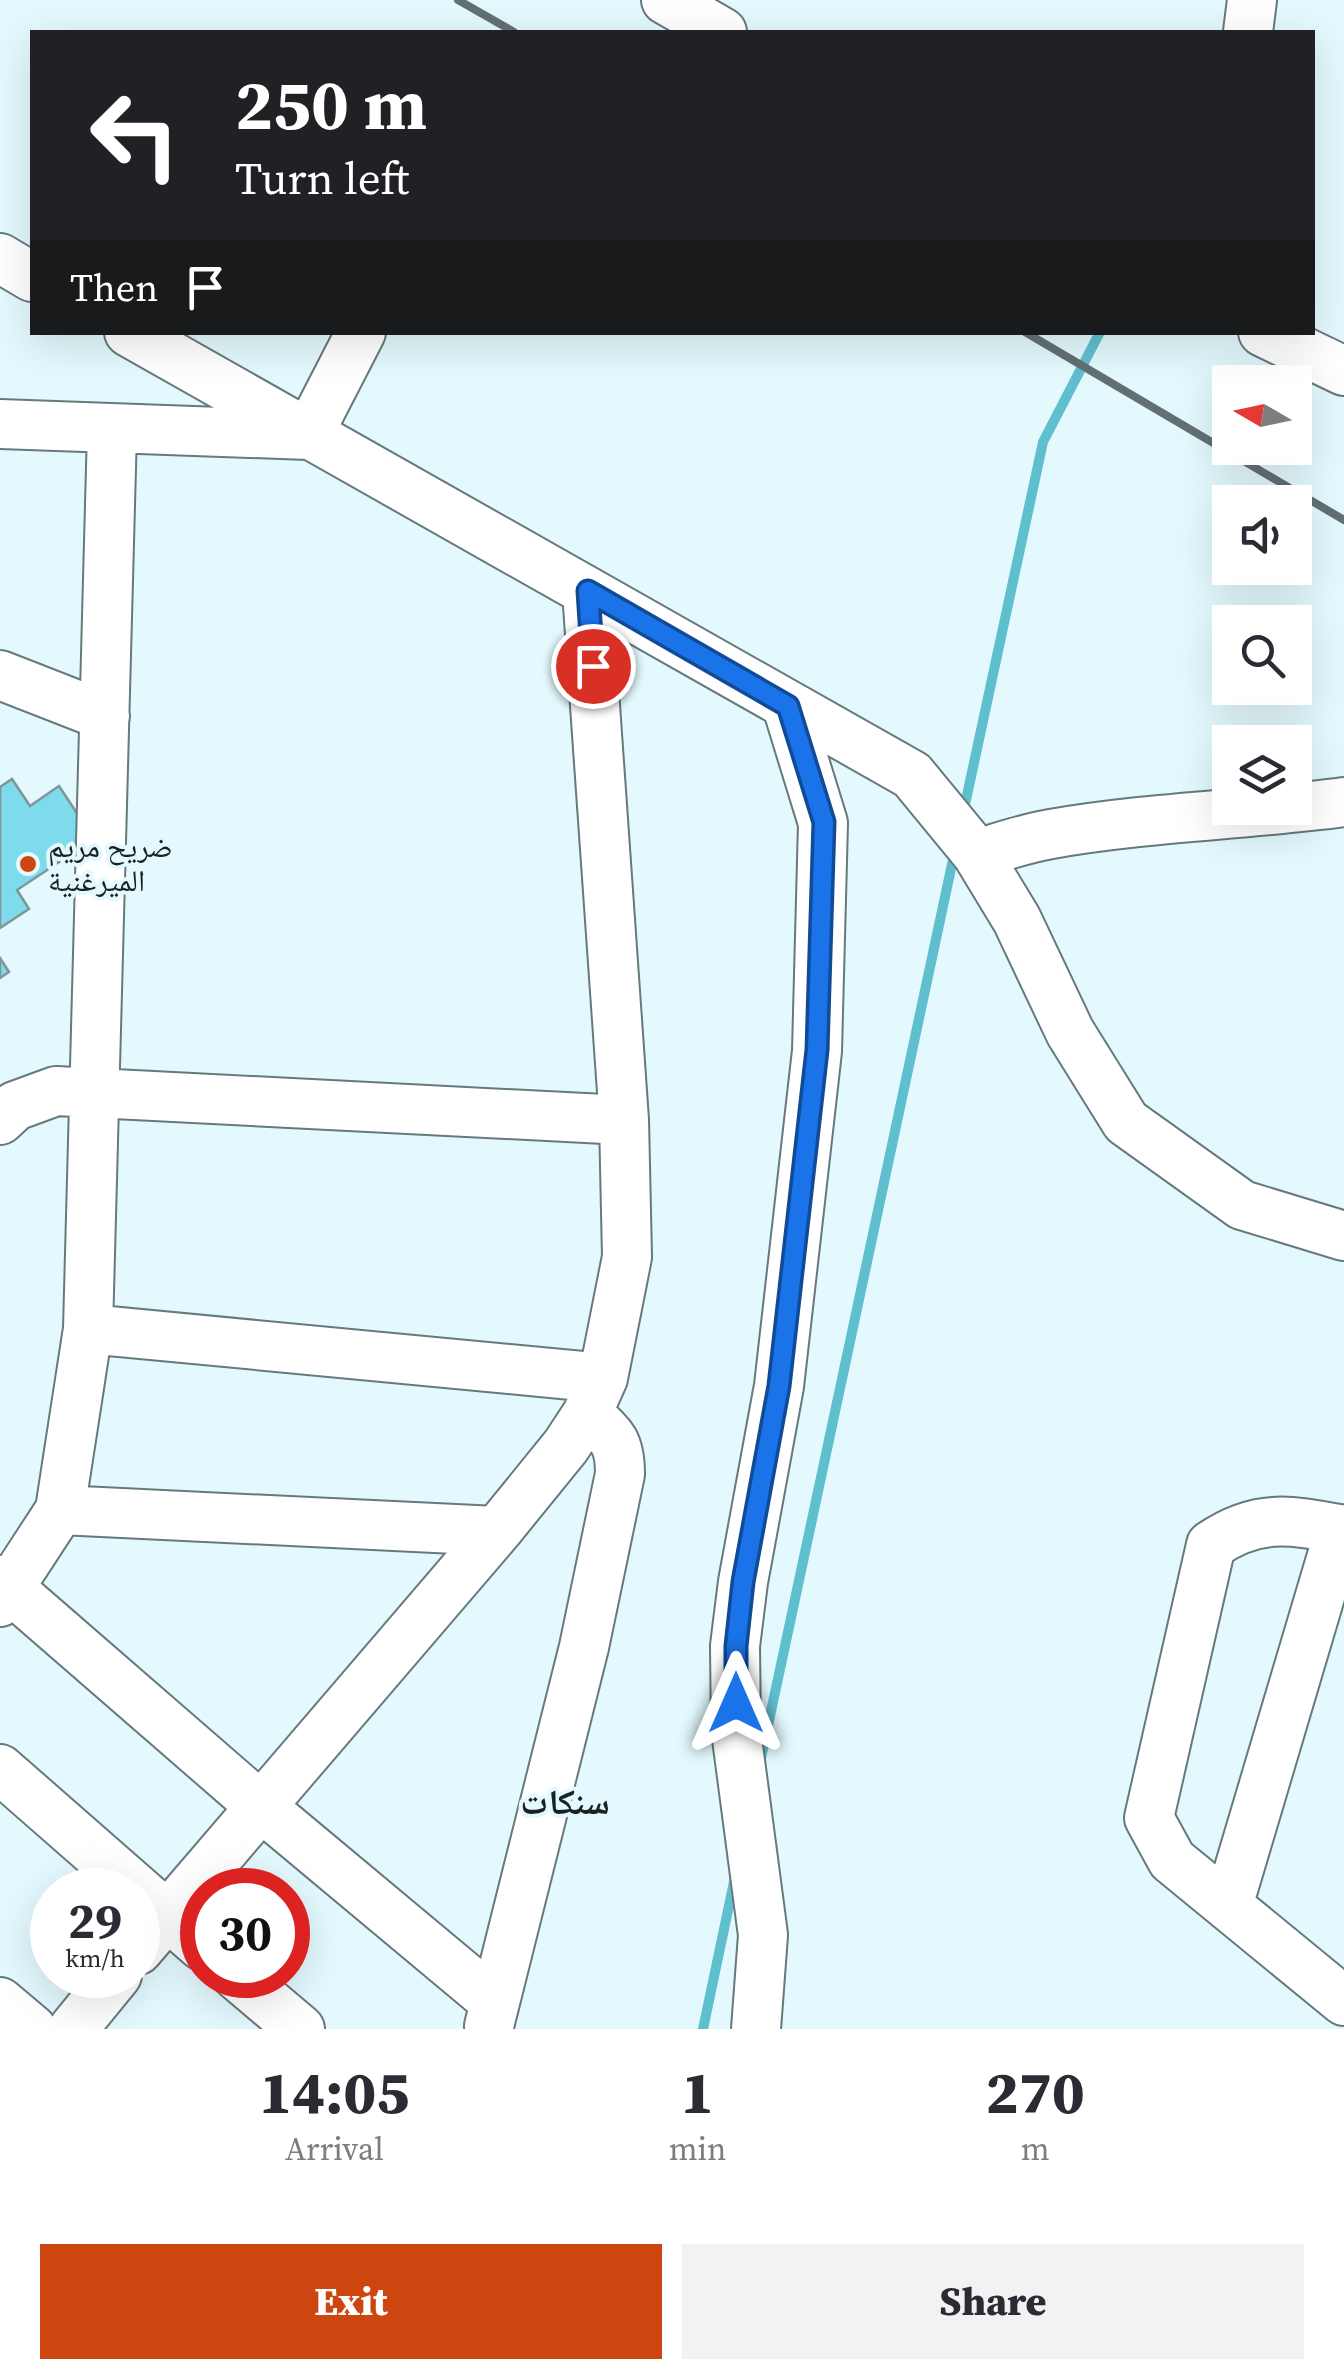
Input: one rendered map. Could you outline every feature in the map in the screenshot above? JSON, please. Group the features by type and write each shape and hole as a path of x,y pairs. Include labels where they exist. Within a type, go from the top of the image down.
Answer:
{"street":[{"path":"666,0 718,30"},
{"path":"1248,30 1252,0"},
{"path":"0,258 30,276"},
{"path":"134,335 912,775 976,854 1017,920 1070,1032 1126,1122 1242,1205 1344,1236"},
{"path":"308,435 359,335"},
{"path":"1270,335 1344,371"},
{"path":"0,424 308,435"},
{"path":"112,430 88,1329 60,1510 3,1590 259,1805 492,2016 584,1648 620,1474 620,1451 595,1396"},
{"path":"160,1923 497,1531 566,1446 595,1396 627,1257 624,1120 588,591"},
{"path":"0,676 104,716"},
{"path":"756,2029 763,1934 736,1732 736,1646 743,1582 779,1386 817,1050 824,822 788,706"},
{"path":"976,854 1048,834 1344,802"},
{"path":"0,1120 16,1106 56,1091 94,1091 624,1120"},
{"path":"88,1329 595,1396"},
{"path":"60,1510 497,1531"},
{"path":"1228,1906 1342,1529 1261,1520 1232,1530 1211,1545 1149,1818 1172,1860 1228,1906 1344,2001"},
{"path":"0,1770 91,1868"},
{"path":"72,2029 98,1998"},
{"path":"263,1998 300,2029"},
{"path":"0,2002 32,2029"}],"building":[{"name":"ضريح مريم الميرغنية","path":"12,779 30,806 59,786 94,839 17,890 29,909 0,928 0,787"},
{"name":"ضريح مريم الميرغنية","path":"0,958 9,972 0,978"}],"waterway":[{"path":"963,814 1043,442 1098,335"},
{"path":"760,1763 955,850"},
{"path":"703,2029 735,1877"}],"railway":[{"path":"458,0 510,30"},
{"path":"1030,335 1344,520"}],"place":[{"name":"ضريح مريم الميرغنية","path":"28,864"}],"district":[{"name":"سنكات","path":"565,1802"}],"route":[{"path":"593,666 588,591 788,706 824,822 817,1050 779,1386 743,1582 736,1646 736,1703"}]}
